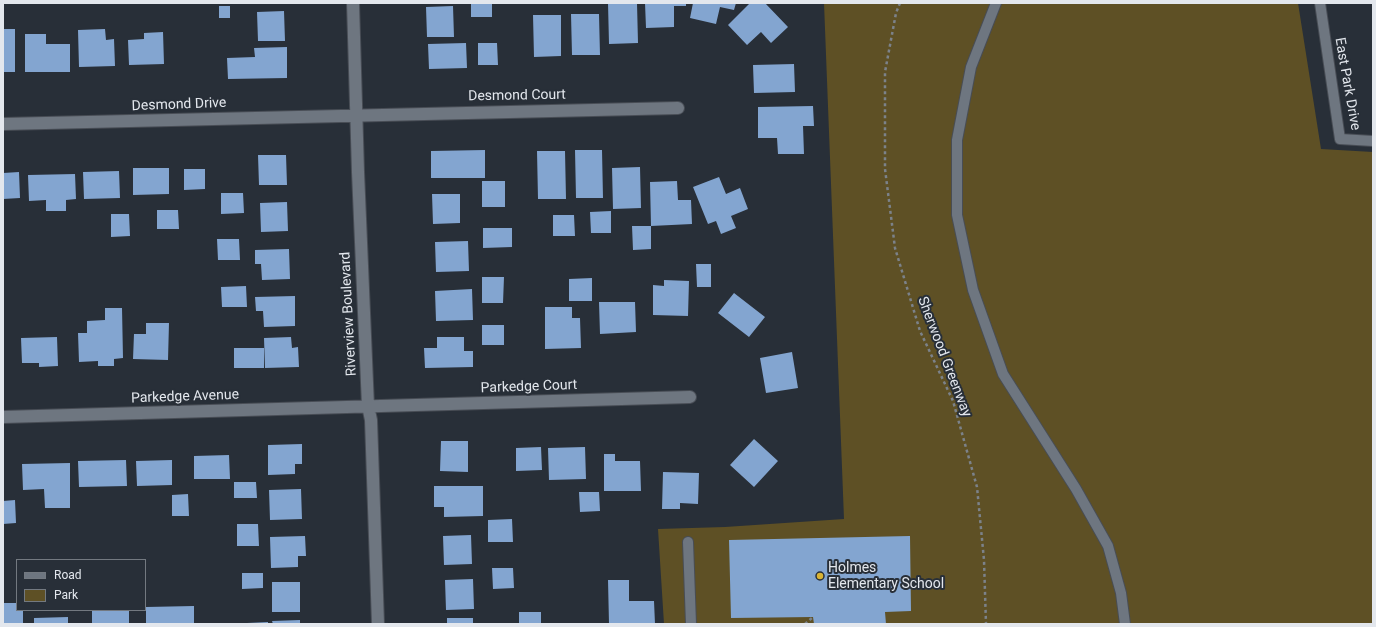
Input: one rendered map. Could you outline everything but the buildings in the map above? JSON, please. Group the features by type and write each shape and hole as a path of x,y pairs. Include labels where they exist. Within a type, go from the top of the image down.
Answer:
{"street":[{"name":"Riverview Boulevard","path":"353,3 358,180 368,406 371,420 378,624"},
{"name":"Desmond Court","path":"356,115 678,108"},
{"name":"Desmond Drive","path":"3,124 356,115"},
{"name":"Parkedge Court","path":"368,406 690,397"},
{"name":"Parkedge Avenue","path":"3,417 368,406"}],"lane":[{"path":"996,3 971,68 957,140 957,215 973,290 1003,374 1076,489 1108,546 1121,593 1125,624"},
{"name":"East Park Drive","path":"1320,3 1340,139 1373,141"},
{"path":"688,542 692,624"}],"path":[{"name":"Sherwood Greenway","path":"900,3 896,13 885,72 885,169 895,248 920,332 953,401 977,487 984,560 986,624"},
{"path":"805,624 813,617"}],"green space":[{"path":"824,3 1298,3 1321,149 1373,152 1373,624 664,624 658,529 725,527 844,519"}],"place":[{"name":"Holmes Elementary School","path":"820,576"}]}
